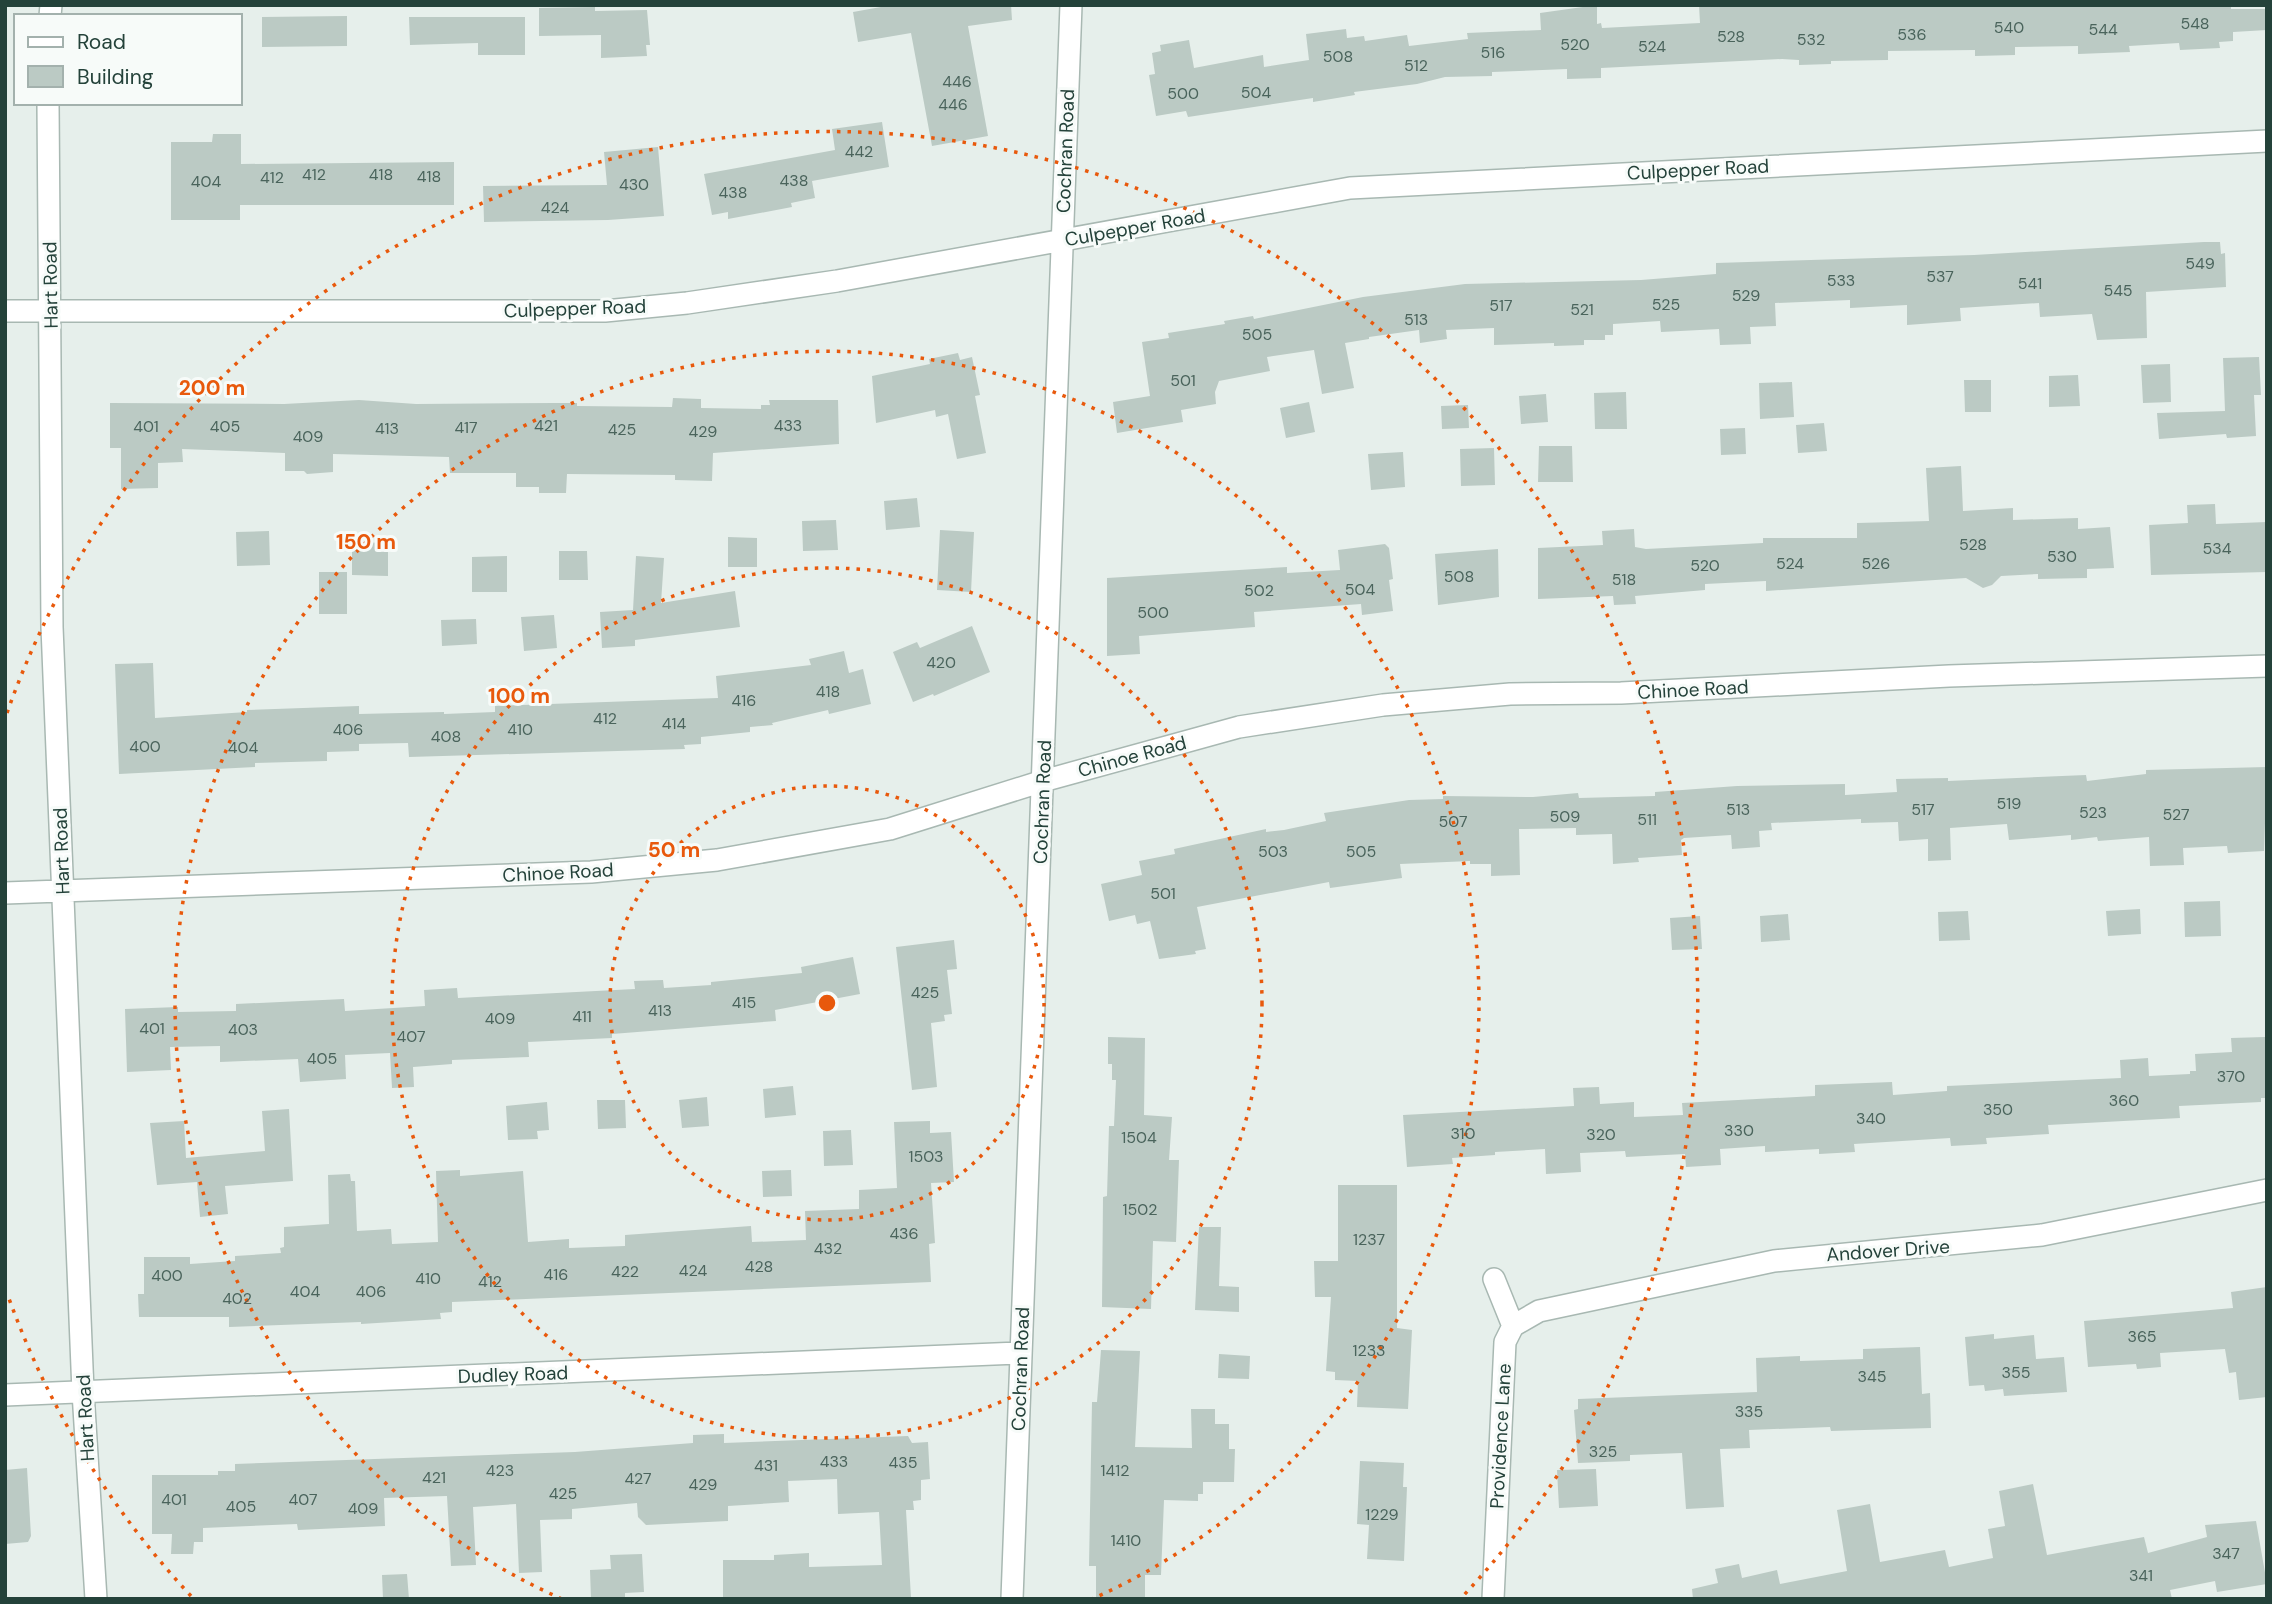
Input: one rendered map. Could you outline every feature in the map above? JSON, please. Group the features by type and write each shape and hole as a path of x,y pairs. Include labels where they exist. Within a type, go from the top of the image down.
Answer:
{"street":[{"name":"Cochran Road","path":"1012,1599 1071,5"},
{"name":"Hart Road","path":"48,105 52,627 83,1392 96,1599"},
{"name":"Culpepper Road","path":"5,311 605,311 687,303 837,282 1350,188 2267,141"},
{"name":"Chinoe Road","path":"5,893 591,872 717,860 890,829 1043,781 1240,727 1383,705 1510,694 1620,693 1949,676 2267,666"},
{"name":"Andover Drive","path":"1513,1325 1539,1311 1774,1261 2030,1237 2267,1190"},
{"path":"1494,1279 1513,1325"},
{"name":"Providence Lane","path":"1493,1599 1505,1342 1513,1325"},
{"name":"Dudley Road","path":"5,1395 1020,1353"}],"building":[{"path":"892,5 1011,5 1012,20 968,26 988,136 932,146 911,33 858,42 853,12"},
{"path":"1597,5 1597,24 1601,23 1602,28 1700,23 1699,5 2231,5 2231,9 2267,9 2267,30 2233,32 2233,41 2219,42 2220,48 2180,50 2179,43 2129,46 2130,52 2078,54 2078,46 2015,47 2015,55 1975,56 1975,50 1888,51 1888,60 1831,61 1831,64 1799,65 1799,60 1782,59 1601,68 1601,78 1567,79 1567,69 1492,72 1492,76 1445,77 1417,84 1354,92 1355,95 1313,102 1313,98 1188,117 1186,111 1156,116 1149,75 1155,74 1152,53 1161,51 1160,45 1189,40 1194,68 1263,55 1264,67 1309,60 1306,34 1346,29 1347,38 1364,36 1365,41 1407,35 1409,46 1468,39 1467,33 1541,30 1540,13"},
{"path":"595,7 595,11 647,10 650,45 646,45 647,56 601,58 601,35 539,36 539,8"},
{"path":"347,16 347,46 262,47 262,17"},
{"path":"409,17 525,17 525,55 478,55 478,43 410,45"},
{"path":"882,122 889,167 812,181 815,198 791,203 792,207 728,219 728,212 712,215 704,174 835,150 832,129"},
{"path":"213,134 241,134 241,164 454,162 454,205 240,205 240,220 171,220 171,142 212,142"},
{"path":"658,147 664,216 608,220 484,222 483,186 607,185 604,152"},
{"path":"2220,242 2221,254 2225,253 2226,287 2146,292 2147,338 2097,340 2092,314 2040,317 2039,303 1960,308 1961,321 1907,325 1907,305 1850,308 1850,300 1775,303 1776,326 1750,327 1751,344 1720,345 1719,329 1661,332 1660,321 1613,324 1613,335 1605,335 1605,340 1584,340 1584,345 1494,345 1494,328 1446,330 1447,339 1420,343 1419,330 1345,343 1354,388 1322,394 1314,350 1267,357 1270,371 1219,381 1215,392 1216,404 1181,410 1183,422 1117,433 1113,402 1150,396 1142,342 1169,338 1168,333 1225,324 1224,321 1253,316 1254,319 1363,297 1465,284 1641,280 1716,274 1716,263 1974,255"},
{"path":"958,353 960,360 972,357 980,395 975,396 986,453 957,459 948,414 936,417 935,410 876,423 872,376 930,364 929,359"},
{"path":"2259,357 2261,395 2254,395 2256,436 2227,438 2226,434 2159,439 2157,413 2225,411 2223,358"},
{"path":"2170,364 2171,402 2143,403 2141,365"},
{"path":"2078,375 2080,406 2049,407 2049,376"},
{"path":"1964,380 1991,380 1991,412 1965,412"},
{"path":"1792,382 1794,417 1760,419 1759,383"},
{"path":"1626,392 1627,429 1595,429 1594,393"},
{"path":"1546,394 1548,422 1521,424 1519,396"},
{"path":"673,398 701,399 701,408 761,409 761,405 770,405 769,400 838,400 839,444 713,453 712,481 675,480 675,475 567,474 566,493 539,493 539,487 516,487 516,473 450,473 449,457 333,454 333,472 307,474 304,471 285,471 285,453 182,449 183,462 158,463 158,488 121,489 121,448 110,448 110,403 284,404 359,400 416,404 577,403 577,406 672,407"},
{"path":"1309,402 1315,432 1286,438 1280,408"},
{"path":"1468,405 1469,428 1442,429 1441,406"},
{"path":"1824,423 1827,451 1798,453 1796,425"},
{"path":"1745,428 1746,454 1721,455 1720,429"},
{"path":"1539,446 1572,446 1573,482 1538,482"},
{"path":"1494,448 1495,485 1461,486 1460,449"},
{"path":"1403,452 1405,487 1371,490 1368,454"},
{"path":"1961,466 1963,511 2013,508 2013,520 2078,518 2078,529 2110,527 2114,568 2087,569 2087,578 2038,579 2038,574 2001,576 1992,585 1983,588 1966,578 1766,591 1766,581 1705,584 1705,590 1635,596 1636,604 1614,605 1613,596 1538,599 1538,548 1603,545 1602,531 1634,529 1635,547 1646,549 1763,543 1763,538 1857,538 1857,523 1929,521 1926,468"},
{"path":"917,498 920,527 886,530 884,501"},
{"path":"2215,504 2216,524 2267,522 2267,572 2151,575 2149,525 2188,523 2187,505"},
{"path":"836,520 838,550 803,551 802,521"},
{"path":"940,530 974,532 971,592 937,590"},
{"path":"269,531 270,565 237,566 236,532"},
{"path":"728,537 757,538 757,567 728,567"},
{"path":"352,542 388,543 388,576 352,575"},
{"path":"1385,544 1389,548 1393,579 1389,580 1393,611 1362,615 1361,604 1254,612 1255,627 1139,636 1140,654 1107,656 1107,578 1287,567 1287,573 1340,570 1338,550"},
{"path":"1498,549 1499,597 1438,605 1435,554"},
{"path":"559,551 587,551 588,580 559,580"},
{"path":"507,556 507,592 472,592 472,557"},
{"path":"636,556 664,558 661,603 735,591 740,627 635,640 635,646 602,648 600,612 633,610"},
{"path":"319,572 347,572 347,614 319,614"},
{"path":"554,615 557,648 524,651 521,617"},
{"path":"476,619 477,644 442,646 441,620"},
{"path":"972,626 990,672 913,702 893,652 917,642 920,648"},
{"path":"844,651 849,673 863,669 871,704 829,714 828,710 772,723 773,725 750,727 750,732 701,737 701,744 684,745 685,749 409,757 408,743 359,744 359,751 327,752 327,761 255,763 255,767 119,774 115,664 153,663 155,718 247,710 359,706 359,714 444,714 495,712 495,706 718,698 716,676 811,665 809,659"},
{"path":"2267,767 2264,851 2228,853 2227,846 2183,848 2184,865 2150,866 2149,837 2098,841 2097,837 2071,840 2071,835 2009,840 2007,824 1950,828 1951,860 1928,861 1928,839 1899,841 1898,822 1861,823 1861,819 1771,823 1772,830 1759,831 1760,847 1732,849 1731,835 1684,838 1681,840 1682,855 1638,858 1639,862 1613,864 1612,834 1576,835 1576,828 1519,829 1520,875 1491,876 1491,864 1470,864 1470,861 1400,864 1402,878 1330,888 1329,882 1197,907 1206,949 1195,951 1196,954 1159,959 1150,921 1137,924 1135,915 1109,921 1101,884 1142,875 1139,861 1175,854 1174,849 1266,829 1266,832 1284,830 1326,821 1324,813 1409,800 1443,799 1443,796 1533,797 1578,793 1579,798 1655,796 1655,792 1737,786 1845,784 1845,795 1897,792 1896,779 1948,778 1948,781 2086,775 2087,781 2146,774 2146,770"},
{"path":"2220,901 2221,936 2185,937 2184,902"},
{"path":"2140,909 2141,934 2108,936 2106,911"},
{"path":"1968,911 1970,940 1939,941 1938,912"},
{"path":"1788,914 1790,940 1761,942 1760,916"},
{"path":"1700,916 1702,949 1672,950 1670,918"},
{"path":"954,940 957,969 947,970 952,1014 944,1015 945,1021 931,1023 937,1087 912,1090 896,947"},
{"path":"853,957 860,994 775,1010 776,1021 612,1034 612,1038 528,1042 529,1057 452,1060 452,1064 413,1067 414,1087 392,1088 390,1053 345,1055 346,1079 300,1082 298,1059 220,1062 220,1046 170,1047 171,1070 127,1072 125,1009 178,1007 178,1012 236,1011 236,1004 344,999 345,1011 425,1006 424,990 457,988 458,998 635,989 634,981 663,980 664,988 711,985 711,982 802,973 801,967"},
{"path":"1108,1037 1145,1038 1144,1115 1172,1117 1169,1160 1179,1160 1176,1242 1153,1241 1151,1309 1102,1307 1103,1197 1107,1196 1109,1126 1114,1126 1116,1080 1112,1080 1112,1064 1108,1064"},
{"path":"2265,1037 2267,1098 2261,1098 2261,1102 2179,1106 2180,1118 2048,1125 2049,1134 1986,1138 1987,1144 1951,1146 1950,1138 1854,1144 1855,1152 1819,1154 1819,1149 1765,1152 1765,1146 1720,1149 1721,1165 1686,1167 1685,1154 1626,1157 1625,1151 1580,1153 1581,1172 1546,1174 1545,1149 1495,1152 1495,1155 1452,1158 1453,1164 1407,1167 1403,1115 1574,1106 1573,1088 1599,1087 1600,1104 1634,1102 1634,1117 1683,1115 1682,1103 1815,1096 1815,1085 1892,1082 1893,1095 1947,1091 1947,1086 2121,1078 2120,1060 2148,1058 2149,1076 2190,1074 2190,1071 2196,1071 2195,1054 2232,1052 2231,1038"},
{"path":"793,1086 796,1115 765,1118 763,1089"},
{"path":"707,1097 709,1126 682,1128 679,1100"},
{"path":"597,1100 625,1100 626,1128 598,1129"},
{"path":"547,1102 549,1130 537,1131 538,1139 508,1140 506,1106"},
{"path":"289,1109 293,1181 225,1186 228,1214 200,1217 197,1182 157,1185 150,1123 184,1121 186,1158 265,1151 262,1111"},
{"path":"930,1121 930,1133 951,1132 954,1182 931,1183 935,1243 929,1244 931,1282 452,1302 452,1312 440,1313 441,1319 361,1324 229,1327 229,1317 139,1317 138,1294 144,1294 144,1257 190,1257 190,1264 235,1261 235,1256 281,1253 280,1248 284,1247 284,1227 329,1224 328,1175 350,1174 351,1181 355,1181 357,1231 391,1229 392,1244 438,1242 436,1171 460,1170 460,1176 523,1171 528,1242 569,1239 569,1248 625,1246 625,1235 751,1226 752,1242 806,1240 805,1211 859,1209 859,1190 897,1188 894,1122"},
{"path":"851,1130 853,1165 824,1166 823,1131"},
{"path":"791,1170 792,1196 763,1197 762,1171"},
{"path":"1338,1185 1397,1185 1397,1328 1412,1330 1408,1409 1357,1407 1358,1381 1335,1380 1335,1372 1326,1371 1331,1297 1315,1297 1314,1261 1338,1261"},
{"path":"1199,1227 1221,1227 1219,1286 1239,1287 1239,1312 1195,1310"},
{"path":"2267,1287 2267,1397 2239,1400 2236,1372 2229,1373 2225,1349 2160,1353 2161,1367 2137,1369 2136,1364 2088,1367 2084,1321 2233,1308 2231,1292"},
{"path":"1994,1334 1994,1339 2034,1335 2036,1359 2064,1357 2067,1392 2004,1396 2003,1389 1985,1391 1984,1385 1969,1386 1965,1337"},
{"path":"1920,1347 1922,1394 1930,1393 1931,1428 1831,1431 1830,1427 1749,1430 1750,1448 1720,1449 1724,1507 1686,1509 1682,1453 1630,1455 1630,1461 1578,1463 1574,1410 1578,1409 1578,1399 1757,1392 1756,1358 1800,1356 1800,1361 1863,1359 1863,1349"},
{"path":"1101,1350 1140,1351 1135,1447 1192,1448 1191,1409 1215,1409 1215,1424 1229,1424 1229,1449 1235,1449 1234,1482 1203,1482 1203,1494 1198,1494 1198,1501 1164,1500 1161,1575 1145,1575 1145,1599 1096,1599 1096,1566 1089,1566 1092,1402 1097,1402"},
{"path":"1219,1354 1250,1356 1249,1379 1218,1378"},
{"path":"724,1434 724,1443 908,1436 912,1443 928,1442 930,1479 921,1480 921,1500 913,1501 914,1510 906,1510 911,1598 723,1598 723,1560 774,1560 774,1555 809,1553 809,1567 882,1565 879,1512 838,1514 837,1479 788,1481 789,1502 728,1506 728,1521 646,1525 638,1517 637,1503 572,1509 572,1519 540,1520 542,1572 519,1573 516,1504 473,1507 476,1565 451,1566 447,1496 384,1498 385,1526 298,1530 297,1524 203,1528 203,1542 194,1542 193,1554 171,1554 172,1534 152,1534 152,1475 218,1475 218,1471 235,1471 235,1464 575,1452 693,1443 693,1435"},
{"path":"1360,1461 1404,1463 1403,1487 1407,1487 1404,1561 1367,1559 1369,1525 1357,1524"},
{"path":"27,1468 31,1536 28,1542 5,1544 5,1470"},
{"path":"1596,1469 1598,1506 1559,1508 1557,1470"},
{"path":"2033,1484 2047,1555 2144,1537 2148,1553 2207,1537 2205,1525 2256,1521 2267,1584 2217,1592 2215,1581 2170,1590 2172,1599 1693,1599 1692,1589 1718,1583 1715,1569 1739,1564 1742,1578 1777,1570 1780,1584 1847,1571 1837,1510 1870,1504 1880,1562 1945,1550 1949,1567 1993,1558 1988,1529 2005,1526 1999,1491"},
{"path":"642,1554 644,1592 625,1593 625,1599 591,1599 590,1570 611,1569 610,1555"},
{"path":"407,1574 409,1599 383,1599 382,1575"}]}
